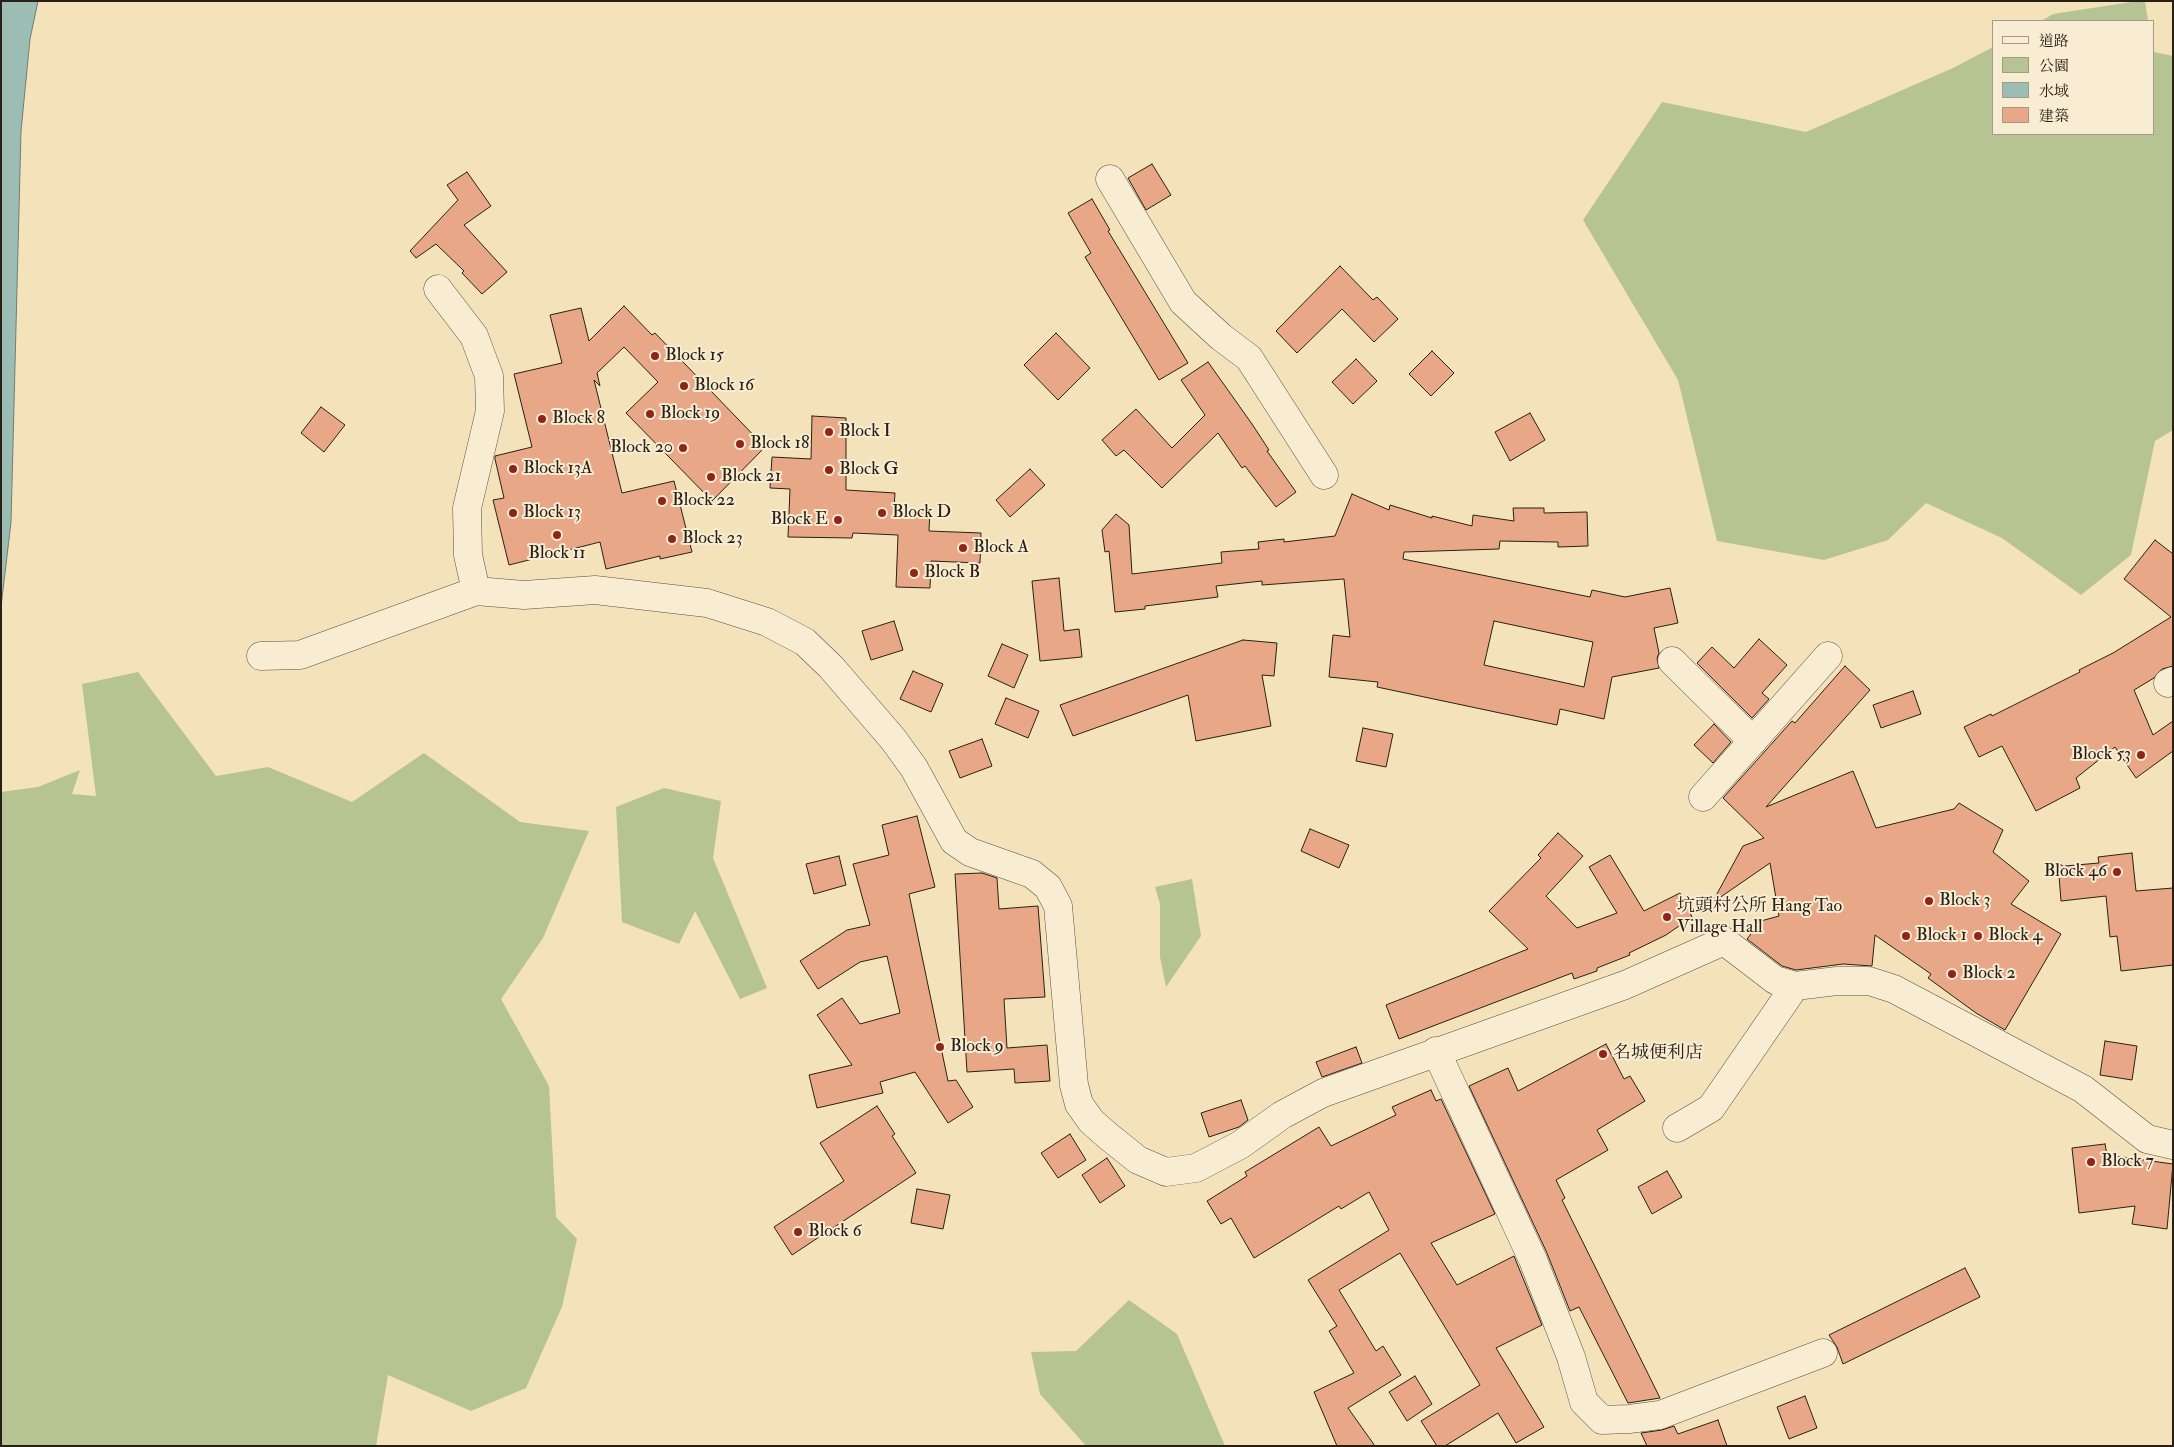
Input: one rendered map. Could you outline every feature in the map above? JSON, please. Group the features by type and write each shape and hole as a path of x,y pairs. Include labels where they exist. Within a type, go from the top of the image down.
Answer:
{"street":[{"path":"1110,180 1183,302 1221,337 1249,358 1324,475"},
{"path":"438,289 474,336 490,376 490,411 467,508 468,555 476,591"},
{"path":"261,656 300,655 476,591 524,595 595,590 707,603 767,622 805,642 831,667 893,738 914,768 954,841 970,852 1032,874 1048,887 1058,906 1074,1085 1079,1104 1091,1121 1138,1160 1166,1172 1196,1168 1240,1145 1282,1115 1324,1093 1436,1051 1625,985 1724,941 1775,980 1795,986 1837,981 1869,981 1894,989 2083,1089 2147,1139 2173,1145"},
{"path":"1703,797 1828,656"},
{"path":"1672,662 1753,741"},
{"path":"1677,1128 1711,1108 1795,986"},
{"path":"1436,1051 1533,1260 1571,1357 1584,1402 1602,1420 1660,1415 1823,1353"}],"green space":[{"path":"2145,1 2148,20 2043,20 2053,14"},
{"path":"1992,48 1992,135 2154,135 2154,52 2173,56 2173,430 2155,441 2131,555 2081,595 2002,538 1926,503 1888,540 1824,560 1717,541 1678,380 1583,220 1662,102 1806,132 1953,68"},
{"path":"138,672 216,776 268,767 352,802 424,753 520,822 589,831 543,938 501,999 549,1086 556,1217 577,1239 562,1307 526,1388 471,1411 388,1375 376,1446 1,1446 1,792 38,787 80,770 72,794 96,796 82,684"},
{"path":"664,788 721,801 713,858 767,988 740,999 695,911 679,944 622,922 616,807"},
{"path":"1192,879 1201,936 1166,987 1160,957 1160,904 1155,887"},
{"path":"1129,1300 1177,1334 1225,1446 1086,1446 1040,1394 1031,1352 1076,1351"}],"water":[{"path":"1,1 38,1 30,39 21,131 11,522 1,607"}],"building":[{"path":"1152,164 1171,195 1146,210 1128,178"},
{"path":"467,172 491,206 464,225 507,272 482,294 462,273 464,271 436,244 416,258 410,251 458,200 447,185"},
{"path":"1092,199 1110,230 1108,231 1188,363 1159,380 1085,257 1091,253 1068,213"},
{"path":"1340,266 1373,300 1377,297 1398,319 1374,342 1342,309 1297,353 1276,331"},
{"path":"624,306 652,335 655,333 765,447 712,501 626,413 658,382 624,347 597,373 600,386 594,380 622,493 674,481 692,552 660,559 660,556 606,569 600,542 509,565 493,500 504,498 495,456 532,447 514,374 562,363 550,315 581,308 589,341"},
{"path":"1056,333 1090,368 1058,400 1024,365"},
{"path":"1432,351 1454,373 1431,396 1409,374"},
{"path":"1356,359 1377,381 1353,404 1332,382"},
{"path":"1208,362 1252,424 1269,450 1267,451 1296,492 1276,507 1245,466 1242,468 1218,433 1162,488 1124,450 1116,456 1102,440 1136,409 1172,448 1205,415 1181,380"},
{"path":"321,407 345,425 324,452 301,433"},
{"path":"1530,413 1545,440 1510,461 1495,432"},
{"path":"812,416 846,418 846,490 895,493 894,509 930,510 929,531 981,533 980,563 931,561 930,588 896,587 898,535 853,533 852,538 788,537 790,489 770,488 772,457 811,459"},
{"path":"1030,469 1045,485 1010,517 996,500"},
{"path":"1352,494 1389,510 1390,505 1432,518 1432,516 1472,526 1473,515 1514,521 1513,508 1544,508 1544,513 1587,512 1588,546 1558,547 1558,542 1500,541 1499,549 1404,552 1403,559 1590,597 1592,590 1625,597 1670,588 1678,623 1654,628 1659,653 1657,658 1659,668 1612,677 1604,719 1560,709 1557,725 1377,687 1378,682 1329,677 1333,635 1350,637 1344,579 1262,585 1262,581 1216,586 1218,597 1145,606 1145,609 1115,612 1109,551 1105,552 1102,530 1116,514 1129,525 1132,574 1222,563 1221,552 1259,549 1258,542 1284,539 1284,542 1335,536","holes":["1494,621 1593,642 1584,687 1484,665"]},
{"path":"2155,540 2173,554 2173,666 2162,669 2154,678 2134,690 2153,735 2173,721 2173,751 2136,778 2115,747 2076,778 2080,788 2036,811 2002,746 1979,757 1964,727 1991,714 1992,716 2080,672 2079,670 2113,653 2171,617 2124,579"},
{"path":"1059,578 1064,631 1079,629 1082,657 1040,661 1032,581"},
{"path":"894,621 903,650 871,660 862,631"},
{"path":"1759,639 1787,665 1762,693 1769,699 1752,718 1697,663 1712,647 1734,668"},
{"path":"1243,640 1277,643 1274,676 1262,675 1271,726 1196,741 1188,695 1073,736 1060,705"},
{"path":"1002,644 1028,655 1014,688 988,676"},
{"path":"1845,666 1870,690 1766,807 1853,771 1876,828 1954,809 1959,803 2003,830 1993,852 2029,881 2011,904 2061,934 2005,1030 1976,1013 1928,978 1931,974 1875,935 1872,966 1843,964 1796,970 1782,966 1747,939 1761,921 1779,916 1770,863 1712,903 1743,846 1764,838 1723,798 1792,721 1795,723"},
{"path":"913,671 943,684 931,712 900,699"},
{"path":"1913,691 1921,714 1881,728 1873,705"},
{"path":"1006,698 1039,711 1028,738 995,724"},
{"path":"1714,724 1731,742 1713,763 1694,745"},
{"path":"1363,728 1393,734 1386,767 1356,761"},
{"path":"982,739 992,766 960,778 949,751"},
{"path":"917,816 935,887 909,894 948,1081 956,1080 973,1107 948,1123 915,1072 880,1082 883,1093 817,1108 809,1075 852,1065 817,1015 842,998 860,1024 900,1013 887,956 860,962 818,989 800,961 847,930 870,925 853,864 889,855 882,825"},
{"path":"1310,829 1349,845 1339,868 1301,851"},
{"path":"1558,833 1583,856 1546,896 1577,928 1617,913 1589,867 1610,855 1644,911 1680,893 1692,917 1666,935 1629,953 1630,955 1597,968 1597,971 1574,979 1572,973 1399,1039 1386,1005 1528,949 1489,911 1541,858 1538,855"},
{"path":"2132,853 2136,891 2173,888 2173,965 2121,971 2117,936 2110,937 2106,896 2061,901 2058,863 2066,868 2065,866 2099,863 2098,857"},
{"path":"839,856 846,885 814,894 806,864"},
{"path":"982,873 997,878 999,909 1038,906 1045,997 1004,999 1007,1048 1047,1045 1050,1081 1015,1083 1014,1069 967,1072 955,874"},
{"path":"2105,1041 2137,1046 2132,1080 2100,1075"},
{"path":"1606,1044 1624,1079 1630,1076 1645,1101 1597,1130 1608,1150 1556,1180 1565,1198 1562,1200 1660,1398 1628,1403 1579,1307 1570,1311 1547,1253 1469,1086 1508,1068 1518,1091"},
{"path":"1356,1047 1362,1063 1322,1077 1316,1062"},
{"path":"1431,1090 1436,1101 1441,1099 1495,1214 1431,1243 1457,1285 1514,1256 1542,1325 1496,1348 1544,1427 1516,1443 1498,1413 1445,1446 1437,1446 1421,1421 1480,1385 1400,1253 1339,1290 1376,1351 1383,1346 1401,1375 1348,1408 1375,1446 1337,1446 1314,1392 1354,1373 1329,1331 1337,1326 1308,1280 1389,1230 1369,1192 1341,1209 1339,1206 1254,1258 1231,1218 1221,1224 1207,1201 1247,1176 1245,1172 1319,1127 1331,1146 1396,1115 1392,1107"},
{"path":"1241,1100 1248,1120 1239,1127 1209,1137 1201,1113"},
{"path":"877,1106 895,1134 892,1136 916,1173 792,1255 774,1227 844,1181 820,1143"},
{"path":"1070,1134 1086,1160 1058,1178 1041,1153"},
{"path":"2105,1144 2107,1155 2173,1164 2167,1229 2132,1224 2135,1206 2079,1213 2072,1148"},
{"path":"1107,1158 1125,1186 1100,1203 1082,1175"},
{"path":"1667,1171 1682,1197 1652,1214 1638,1187"},
{"path":"917,1189 950,1195 943,1229 911,1223"},
{"path":"1965,1268 1980,1297 1843,1364 1837,1347 1829,1335"},
{"path":"1415,1376 1432,1404 1407,1421 1389,1392"},
{"path":"1805,1396 1817,1428 1789,1439 1777,1407"},
{"path":"1718,1420 1727,1446 1647,1446 1641,1433 1674,1426 1678,1434"}],"place":[{"name":"Block 15","path":"655,356"},
{"name":"Block 16","path":"684,386"},
{"name":"Block 19","path":"650,414"},
{"name":"Block 8","path":"542,419"},
{"name":"Block I","path":"829,432"},
{"name":"Block 18","path":"740,444"},
{"name":"Block 20","path":"683,448"},
{"name":"Block 13A","path":"513,469"},
{"name":"Block G","path":"829,470"},
{"name":"Block 21","path":"711,477"},
{"name":"Block 22","path":"662,501"},
{"name":"Block 13","path":"513,513"},
{"name":"Block D","path":"882,513"},
{"name":"Block E","path":"838,520"},
{"name":"Block 11","path":"557,535"},
{"name":"Block 23","path":"672,539"},
{"name":"Block A","path":"963,548"},
{"name":"Block B","path":"914,573"},
{"name":"Block 53","path":"2141,755"},
{"name":"Block 46","path":"2117,872"},
{"name":"Block 3","path":"1929,901"},
{"name":"坑頭村公所 Hang Tao Village Hall","path":"1667,917"},
{"name":"Block 1","path":"1906,936"},
{"name":"Block 4","path":"1978,936"},
{"name":"Block 2","path":"1952,974"},
{"name":"Block 9","path":"940,1047"},
{"name":"名城便利店","path":"1603,1054"},
{"name":"Block 7","path":"2091,1162"},
{"name":"Block 6","path":"798,1232"}]}
